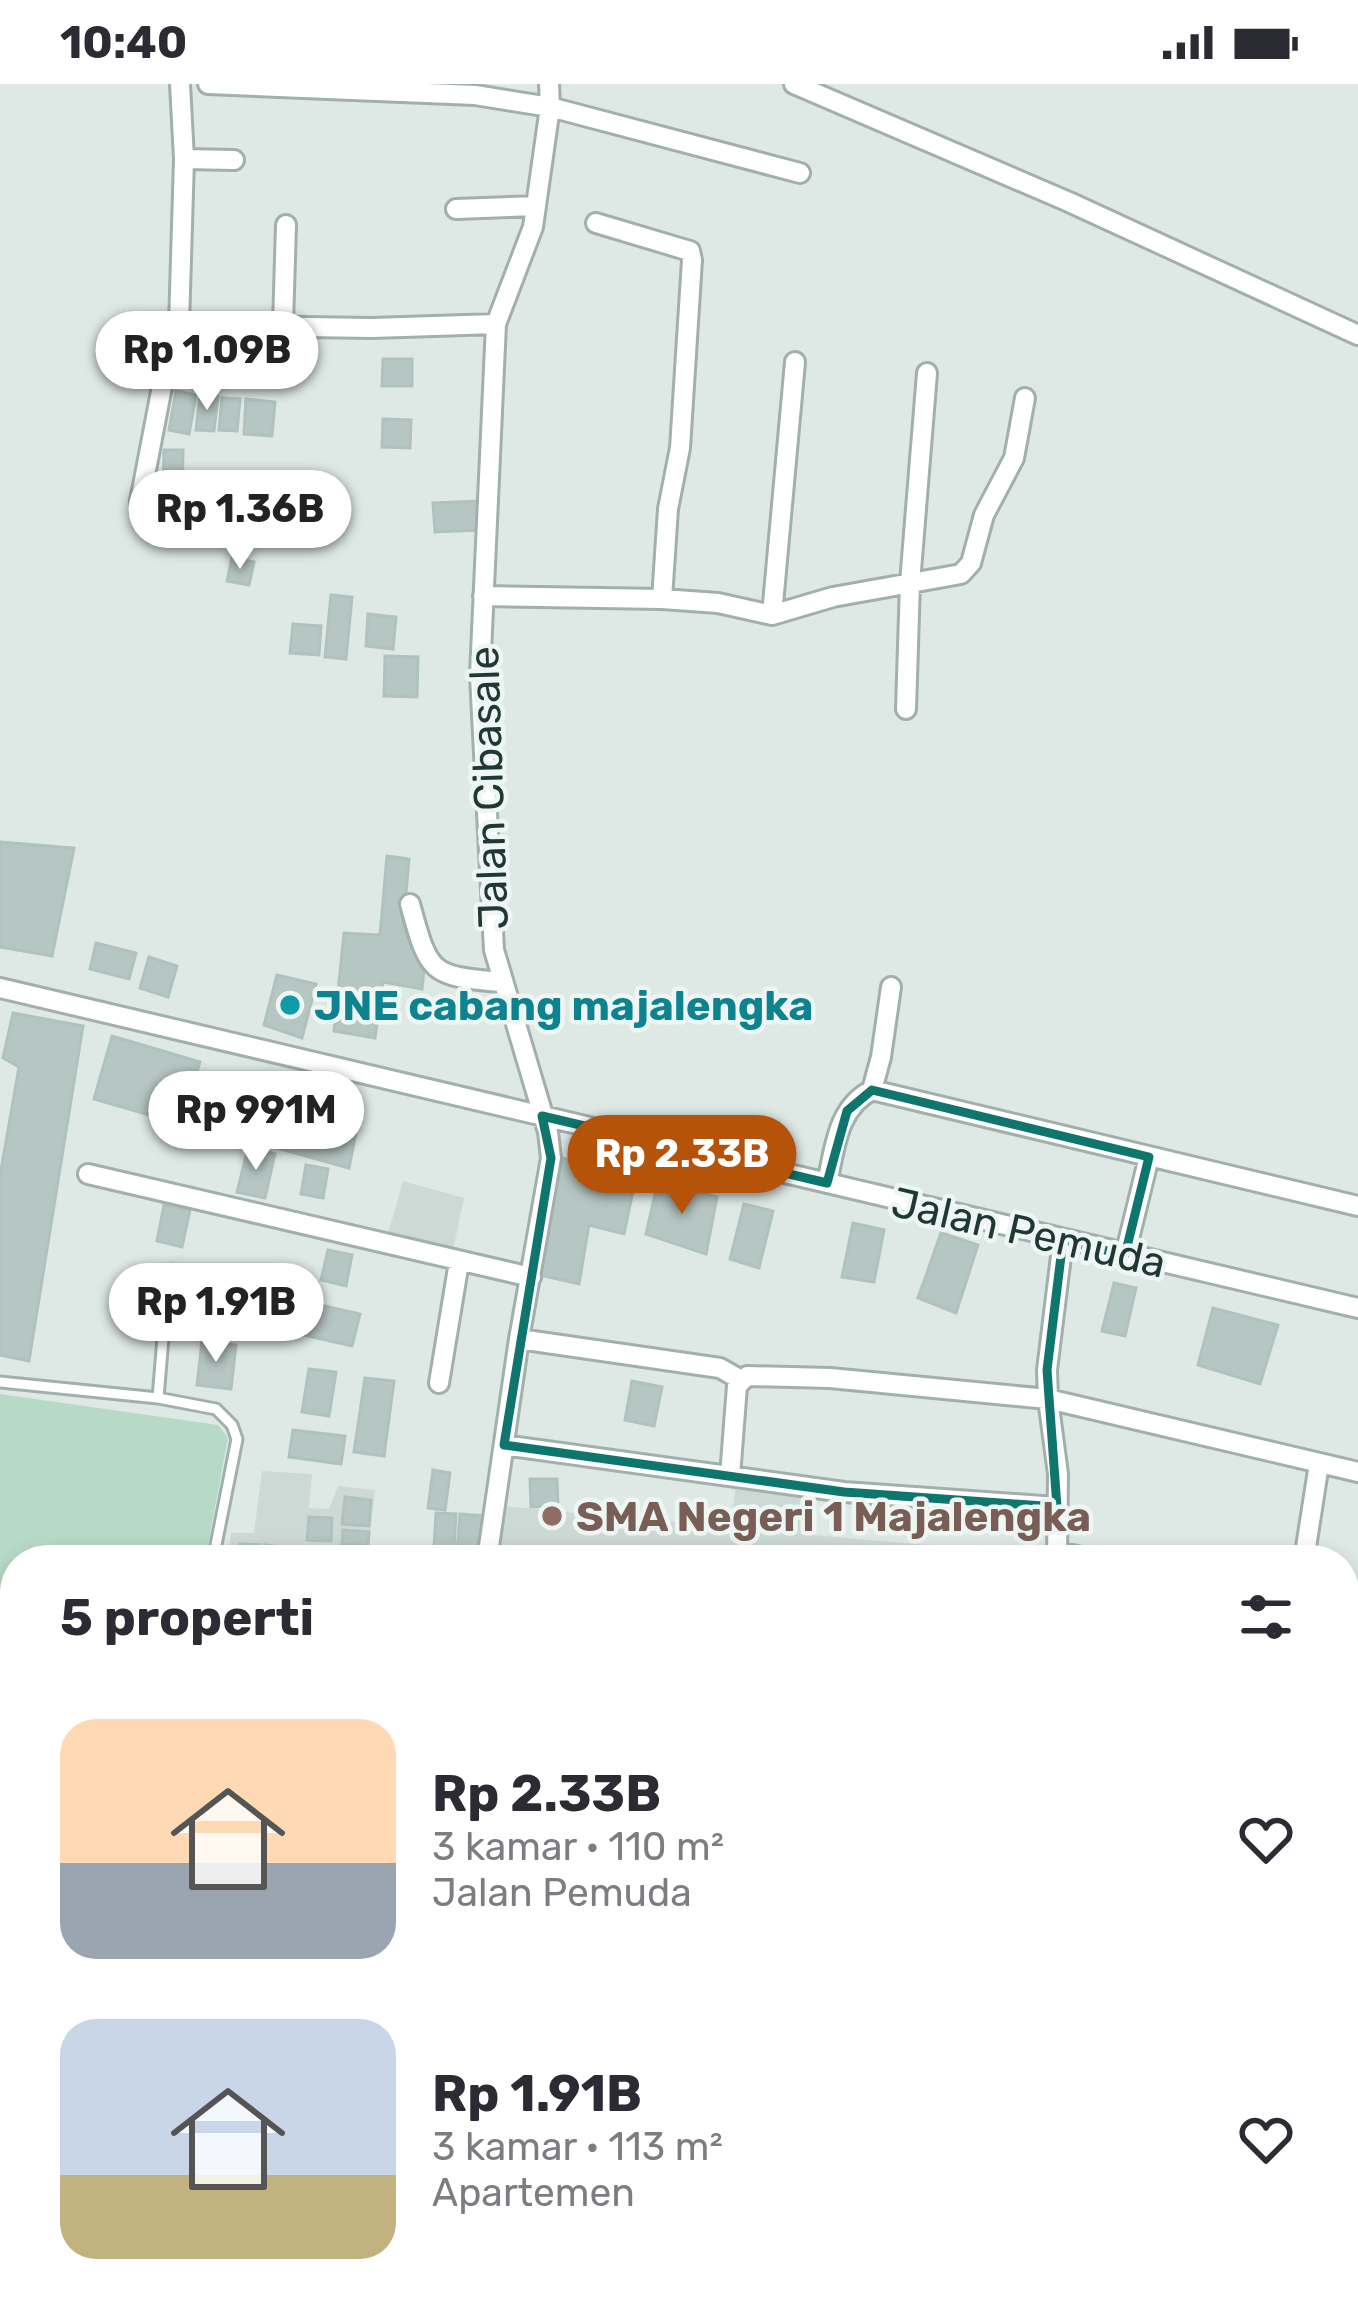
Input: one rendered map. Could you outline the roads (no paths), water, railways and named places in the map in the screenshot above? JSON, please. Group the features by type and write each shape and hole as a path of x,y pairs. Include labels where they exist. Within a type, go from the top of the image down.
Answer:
{"street":[{"path":"140,501 164,376 179,325 184,159 180,84"},
{"path":"208,84 475,94 550,107 800,173"},
{"name":"Jalan Cibasale","path":"489,1545 551,1158 501,982 492,931 480,675 496,324 528,244 550,107 549,84"},
{"path":"794,84 1048,193 1358,335"},
{"path":"184,159 234,160"},
{"path":"456,209 536,206"},
{"path":"596,223 690,251 692,260 680,448 668,509 662,599"},
{"path":"283,326 286,225"},
{"path":"179,325 372,328 496,324"},
{"path":"772,615 795,362"},
{"path":"906,709 910,583 927,373"},
{"path":"483,596 718,602 772,615 833,597 945,579 967,570 984,514 1014,458 1025,398"},
{"path":"410,904 431,965 449,977 501,982"},
{"path":"827,1183 847,1111 872,1090 891,987"},
{"name":"Jalan Pemuda","path":"0,988 1358,1308"},
{"path":"872,1090 1358,1206"},
{"path":"1125,1256 1150,1157"},
{"path":"88,1174 531,1277"},
{"path":"1058,1545 1058,1474 1047,1370 1063,1240"},
{"path":"440,1383 459,1262"},
{"path":"519,1339 720,1368 741,1380"},
{"path":"730,1476 737,1387 741,1380 761,1374 1048,1399 1358,1472"},
{"path":"504,1445 844,1492 1058,1507"},
{"path":"1306,1545 1319,1464"}],"lane":[{"path":"158,1398 163,1338"},
{"path":"0,1382 158,1398 216,1409 232,1425 237,1439 216,1545"}],"place":[{"name":"JNE cabang majalengka","path":"290,1005"},
{"name":"SMA Negeri 1 Majalengka","path":"552,1516"}]}
